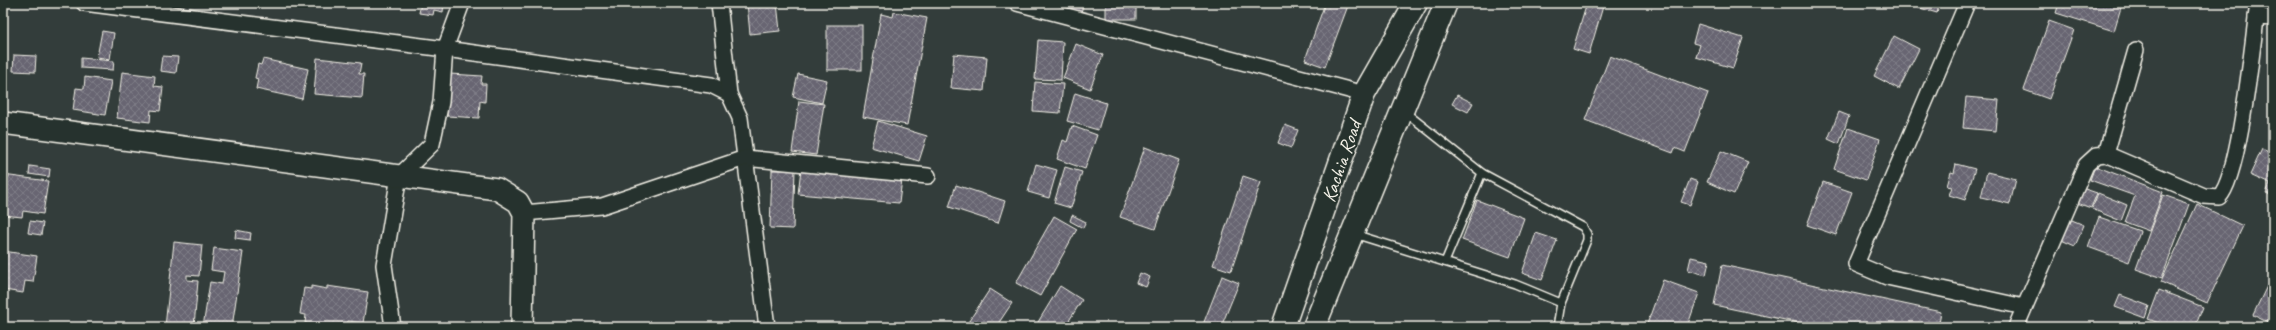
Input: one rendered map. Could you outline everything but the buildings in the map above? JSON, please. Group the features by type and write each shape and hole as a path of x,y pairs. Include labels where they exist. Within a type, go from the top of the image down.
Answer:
{"highway":[{"name":"Kachia Road","path":"1284,327 1364,94 1416,3"},
{"name":"Kachia Road","path":"1314,327 1446,3"}],"street":[{"path":"84,3 445,48 711,85 729,94"},
{"path":"393,327 384,265 399,176 432,144 441,102 445,48 462,3"},
{"path":"719,3 729,94 740,118 766,327"},
{"path":"1967,3 1856,264 1887,277 2024,307"},
{"path":"1024,4 1364,94"},
{"path":"2016,327 2086,165 2097,155 2106,154 2204,196 2220,197 2225,192 2237,154 2257,10 2273,18"},
{"path":"2106,154 2136,50"},
{"path":"3,123 497,189 518,202 524,213 522,327"},
{"path":"524,213 602,206 745,158 928,176"}],"lane":[{"path":"1403,110 1482,173 1583,227 1587,240 1561,303 1557,327"},
{"path":"1445,262 1482,173"},
{"path":"1352,234 1515,284 1561,303"}]}
